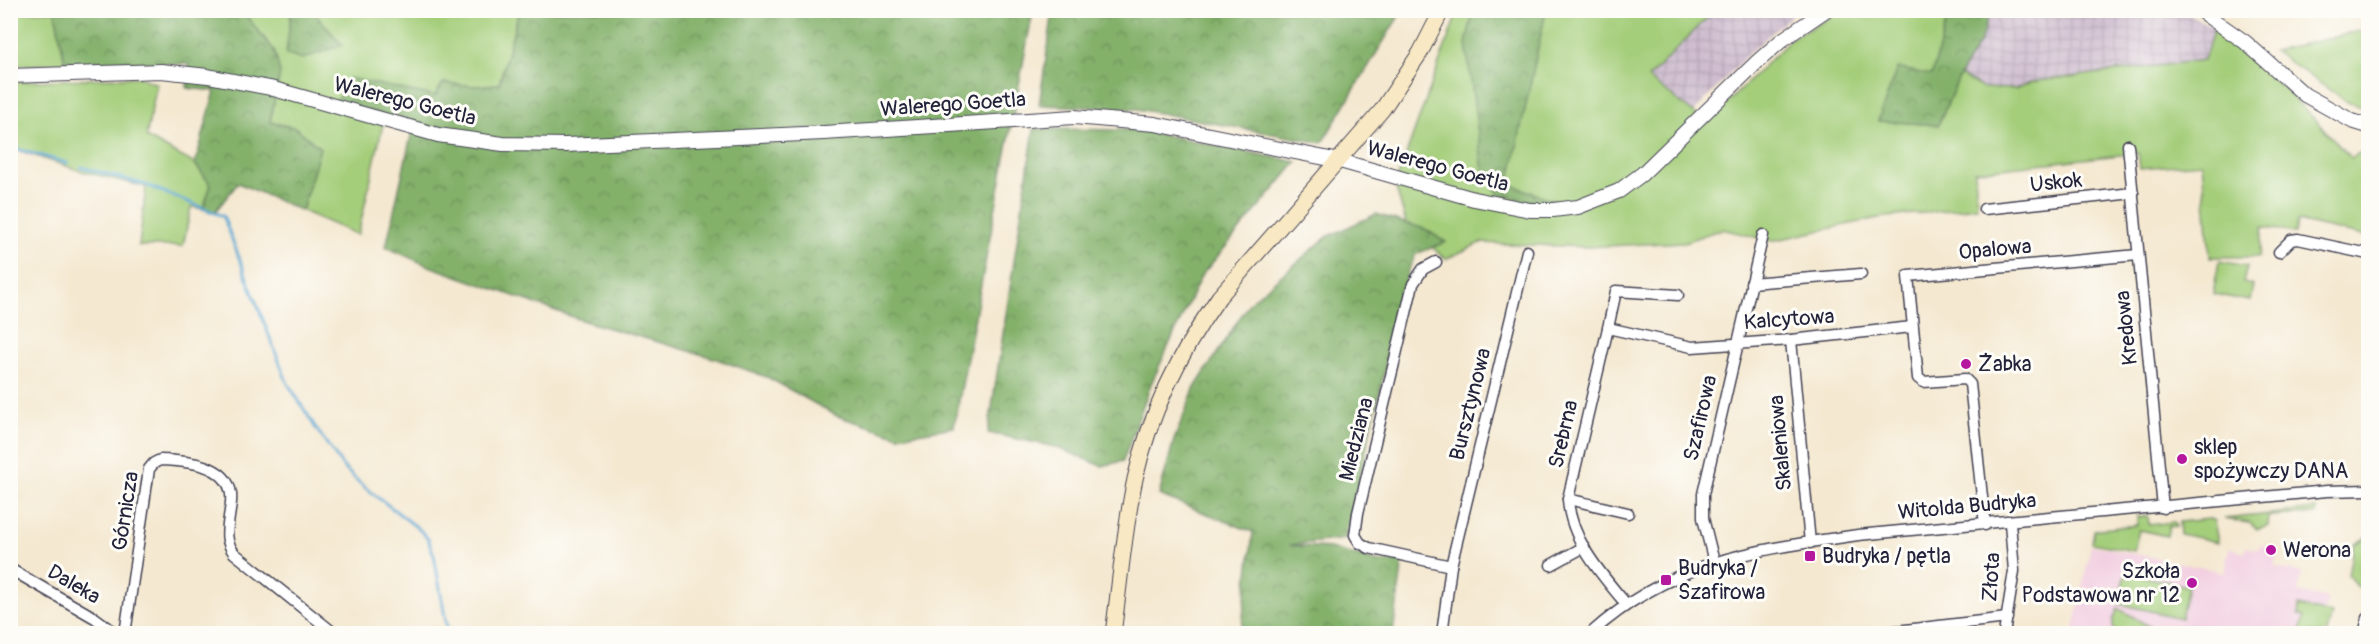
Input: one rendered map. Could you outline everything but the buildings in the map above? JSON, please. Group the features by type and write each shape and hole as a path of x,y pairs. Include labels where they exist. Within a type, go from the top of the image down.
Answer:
{"main road":[{"path":"1113,633 1136,478 1153,420 1171,377 1202,321 1219,297 1287,216 1340,161 1382,110 1406,75 1442,10"}],"street":[{"name":"Walerego Goetla","path":"10,76 160,71 208,76 270,88 438,135 503,144 589,144 824,133 1074,117 1155,123 1340,161 1506,207 1553,210 1578,207 1619,191 1642,174 1782,40 1826,10"},
{"path":"2199,10 2245,42 2305,95 2352,121 2368,126"},
{"name":"Kredowa","path":"2128,145 2163,508"},
{"name":"Uskok","path":"1984,209 2133,193"},
{"name":"Szafirowa","path":"1714,562 1703,518 1703,494 1763,235"},
{"path":"2280,252 2291,240 2298,239 2368,254"},
{"name":"Bursztynowa","path":"1442,633 1451,566 1527,251"},
{"name":"Opalowa","path":"1912,327 1908,276 2138,255"},
{"name":"Miedziana","path":"1436,262 1423,269 1413,284 1358,513 1355,535 1360,543 1376,550 1451,566"},
{"path":"1751,283 1861,274"},
{"name":"Srebrna","path":"1626,604 1572,527 1568,499 1616,291 1678,295"},
{"path":"1912,327 1917,374 1920,380 1965,380 1970,384 1985,525"},
{"name":"Kalcytowa","path":"1608,328 1697,347 1912,327"},
{"name":"Skaleniowa","path":"1791,340 1809,543"},
{"name":"Górnicza","path":"125,633 149,469 160,460 204,466 221,474 231,492 227,536 230,548 335,633"},
{"name":"Witolda Budryka","path":"1590,633 1626,604 1666,580 1714,562 1809,543 1858,535 2010,523 2328,491 2368,490"},
{"path":"1568,499 1628,513"},
{"name":"Złota","path":"2004,633 2014,571 2010,523"},
{"path":"1551,565 1584,547"},
{"name":"Daleka","path":"10,569 117,633"},
{"path":"1871,633 2007,618"},
{"path":"2364,633 2368,618"}],"shaded area":[{"path":"1714,11 1797,11 1749,53 1693,113 1648,78"},
{"path":"1990,11 2183,11 2214,28 2204,60 2030,82 2015,89 1982,88 1960,75 1981,40"},
{"name":"Szkoła Podstawowa nr 12","path":"2091,545 2224,572 2229,548 2245,552 2246,547 2259,549 2260,545 2278,549 2274,567 2302,573 2298,592 2328,599 2325,612 2299,606 2304,616 2300,633 2073,634"}],"green space":[{"path":"1053,10 1402,11 1322,143 1137,109 1039,105"},
{"path":"55,11 65,63 11,66 11,12"},
{"path":"55,11 242,11 274,50 280,73 270,122 296,128 320,148 302,211 238,183 214,213 203,209 211,185 195,164 215,91 187,88 189,64 65,63"},
{"path":"242,11 289,11 291,14 286,54 313,11 519,11 499,84 474,86 443,83 435,96 385,115 358,235 302,211 320,148 296,128 270,122 280,73 274,50"},
{"path":"289,11 313,11 342,45 303,59 286,54 291,14"},
{"path":"519,11 1033,11 954,427 899,436 837,416 769,378 714,358 584,321 429,266 386,247 414,122 336,103 348,78 435,96 443,83 474,86 499,84"},
{"path":"1458,11 1714,11 1648,78 1707,123 1792,38 1842,11 1949,11 1932,75 1938,125 1960,75 1982,88 2015,89 2030,82 2204,60 2214,28 2285,90 2351,158 2368,148 2368,237 2297,221 2295,233 2263,227 2259,257 2210,257 2202,163 2140,168 2138,153 1975,171 1977,207 1878,218 1772,241 1722,229 1684,242 1589,247 1480,243 1446,259 1407,226 1395,185"},
{"path":"1473,11 1546,11 1509,184 1560,203 1536,202 1498,193 1483,171 1466,44"},
{"path":"1949,11 1990,11 1981,40 1960,75 1938,125 1878,121 1897,68 1932,75"},
{"path":"2368,29 2368,109 2347,102 2274,51"},
{"path":"139,77 157,84 146,137 195,164 211,185 203,209 191,207 183,246 139,246 146,187 81,171 11,148 10,82"},
{"path":"1034,129 1140,130 1297,162 1201,276 1151,384 1123,461 1102,466 1055,447 988,433"},
{"path":"1376,214 1425,229 1446,242 1416,254 1408,271 1345,539 1289,545 1330,548 1379,562 1403,561 1393,633 1241,633 1253,532 1159,495 1174,440 1194,389 1250,302 1327,237"},
{"path":"2219,261 2247,266 2243,283 2253,285 2250,301 2213,294"},
{"path":"2316,509 2316,514 2269,516 2268,526 2257,529 2249,523 2224,519"},
{"path":"2148,516 2149,525 2174,522 2176,527 2169,526 2167,536 2139,530 2134,551 2092,543 2094,530 2137,525 2137,517"},
{"path":"2210,519 2214,521 2218,542 2180,534 2179,522"},
{"path":"2368,536 2368,595 2355,585 2348,575 2354,545"},
{"path":"2126,573 2188,586 2181,618 2119,604"},
{"path":"2299,606 2332,614 2327,633 2300,633 2304,617 2298,615"},
{"path":"2118,608 2152,629 2113,633 2113,620"}],"waterway":[{"path":"10,147 67,163"},
{"path":"81,167 146,185 223,216 287,382 317,430 344,468 363,486 419,529 428,539 434,555 448,634"}],"place":[{"name":"Żabka","path":"1966,364"},
{"name":"sklep spożywczy DANA","path":"2182,459"},
{"name":"Werona","path":"2271,550"},
{"name":"Budryka / pętla","path":"1810,556"},
{"name":"Budryka / Szafirowa","path":"1666,580"},
{"name":"Szkoła Podstawowa nr 12","path":"2192,583"}]}
